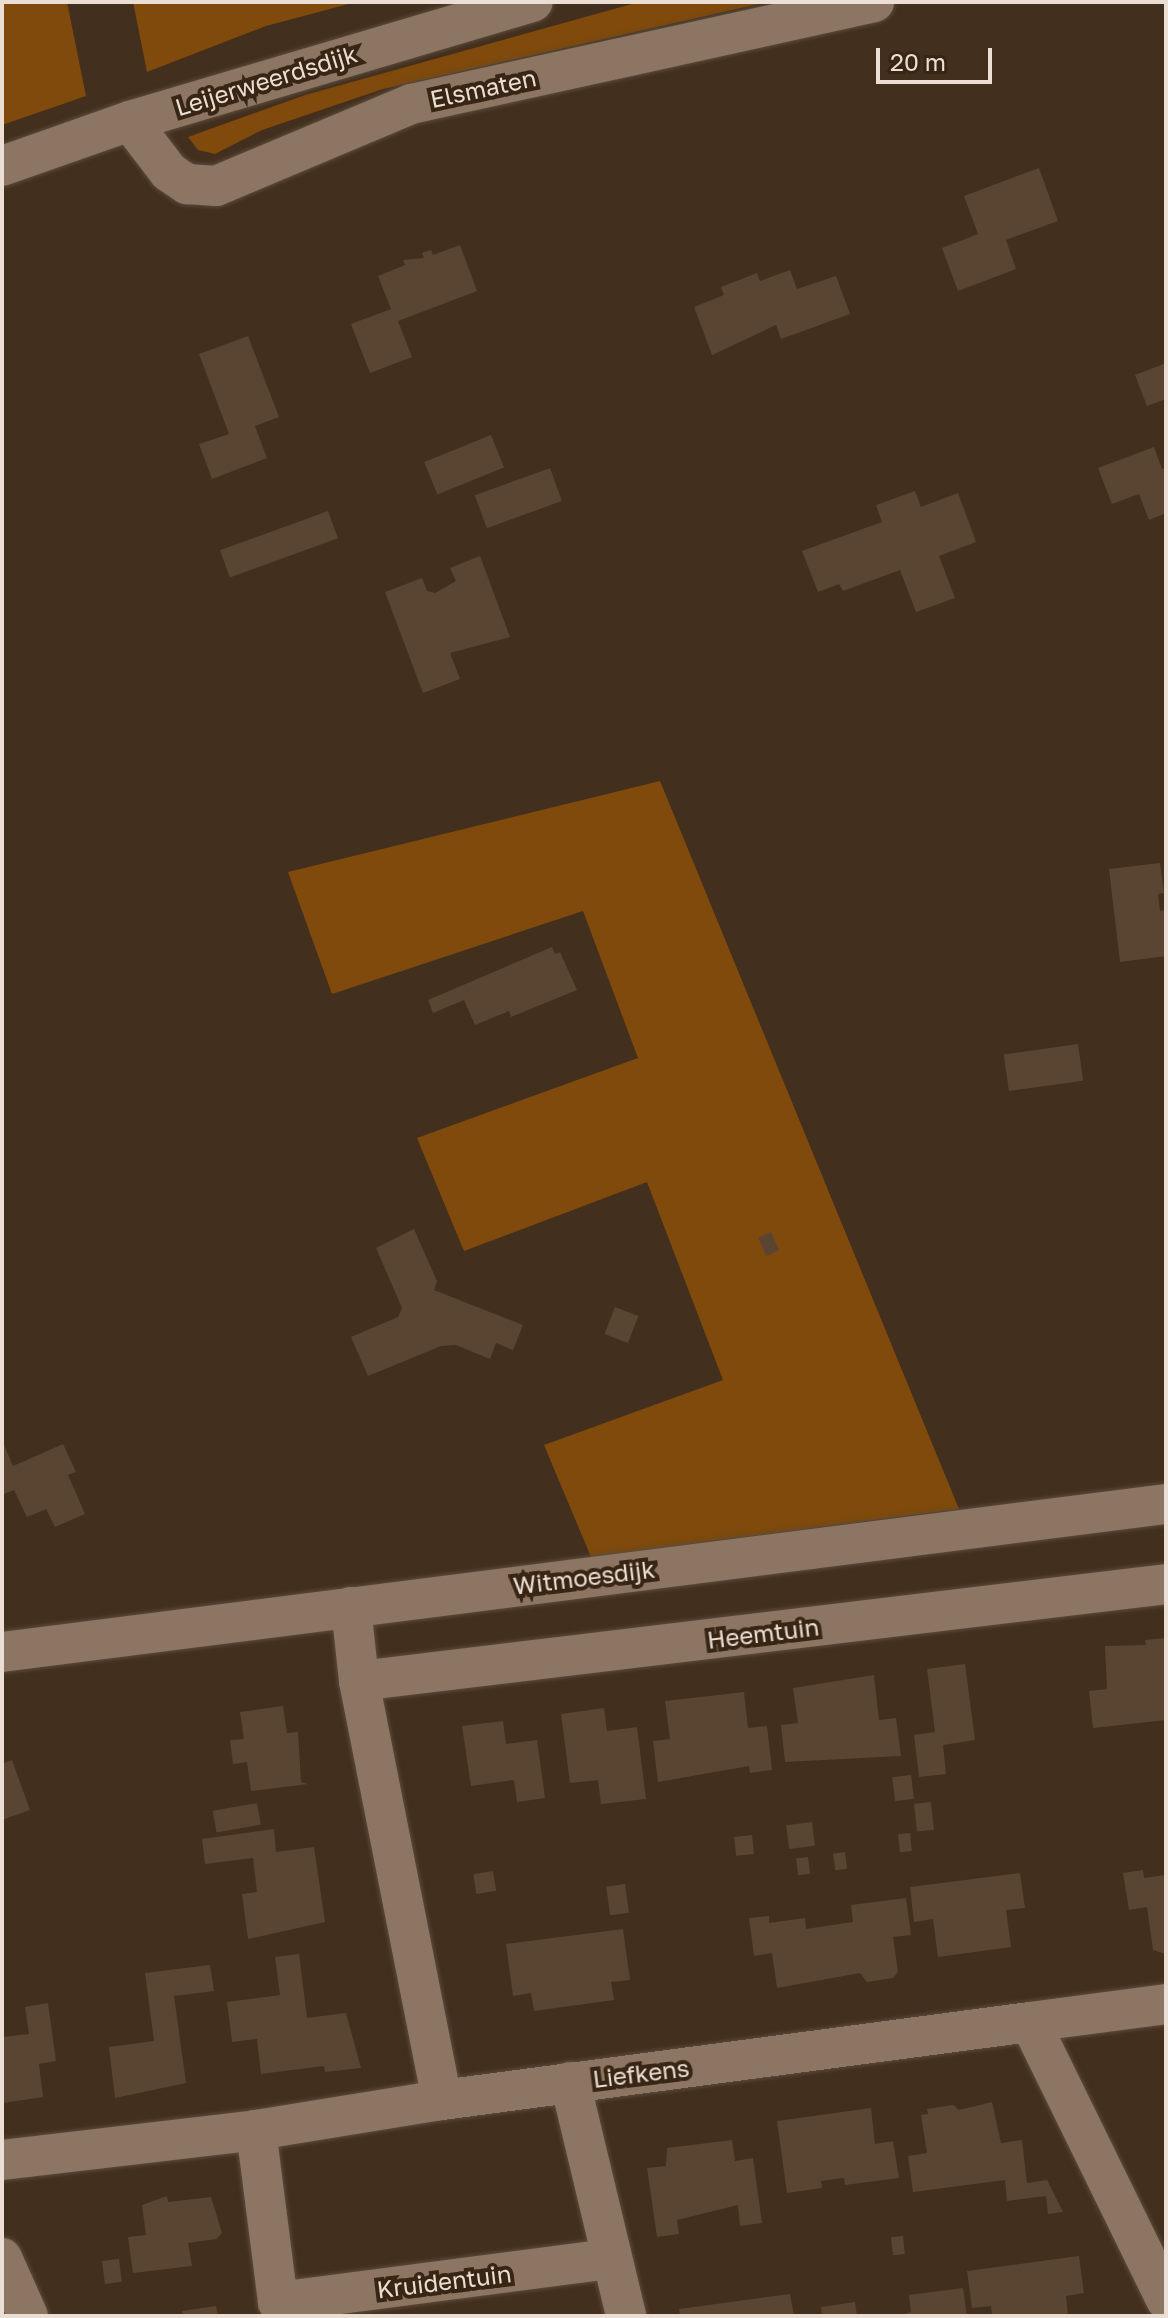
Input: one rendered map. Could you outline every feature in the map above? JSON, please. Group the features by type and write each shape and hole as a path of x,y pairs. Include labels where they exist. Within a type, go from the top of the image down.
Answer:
{"street":[{"name":"Leijerweerdsdijk","path":"2,166 130,121 533,2"},
{"name":"Elsmaten","path":"130,121 169,172 187,184 216,186 411,104 874,2"},
{"name":"Witmoesdijk","path":"2,1652 1166,1504"},
{"name":"Heemtuin","path":"359,1681 1166,1584"},
{"path":"2,2160 256,2130 442,2100 359,1681 351,1607"},
{"name":"Liefkens","path":"442,2100 1166,2004"},
{"path":"1030,2022 1166,2300"},
{"path":"570,2082 626,2316"},
{"name":"Kruidentuin","path":"256,2130 278,2309 611,2259"},
{"path":"2,2258 28,2316"}],"shaded area":[{"path":"2,2 67,2 86,96 2,125"},
{"path":"133,2 356,2 266,26 147,72"},
{"path":"639,2 767,2 383,89 262,130 215,154 198,150 188,137 305,95"},
{"path":"660,781 959,1509 591,1557 544,1445 723,1380 647,1182 464,1251 417,1138 638,1058 583,911 332,994 288,872"}],"building":[{"path":"1039,168 1058,221 1006,240 1016,269 958,291 942,248 978,234 964,196"},
{"path":"460,245 477,291 398,321 412,357 370,373 351,324 391,309 378,276 405,265 403,260 424,258 422,253 431,250 433,255"},
{"path":"790,270 797,289 836,276 850,314 781,339 776,325 712,355 694,307 724,295 721,287 757,273 760,281"},
{"path":"248,336 279,417 255,426 267,458 212,479 199,444 229,434 199,354"},
{"path":"1164,364 1166,399 1147,406 1135,375"},
{"path":"491,435 504,467 437,494 424,462"},
{"path":"1154,447 1162,469 1166,468 1166,513 1149,520 1139,494 1112,504 1098,468"},
{"path":"550,468 562,501 487,528 475,495"},
{"path":"915,491 921,507 958,493 976,542 939,556 955,598 916,612 900,570 843,591 839,584 818,592 802,551 882,522 876,505"},
{"path":"328,511 338,538 230,578 220,550"},
{"path":"480,556 510,637 450,653 460,679 423,693 385,592 422,578 427,591 435,593 456,581 450,568"},
{"path":"1160,863 1164,893 1158,894 1160,911 1166,910 1166,956 1120,962 1109,869"},
{"path":"552,947 555,954 560,952 577,990 511,1017 509,1011 475,1025 464,1000 433,1013 428,1000"},
{"path":"1078,1044 1083,1081 1009,1091 1004,1054"},
{"path":"414,1229 437,1281 434,1290 523,1325 513,1350 496,1343 490,1359 456,1345 441,1346 368,1376 351,1337 398,1317 402,1308 376,1248"},
{"path":"771,1232 779,1250 766,1256 758,1238"},
{"path":"615,1307 638,1316 628,1343 605,1334"},
{"path":"2,1440 13,1466 63,1444 76,1472 68,1475 85,1514 55,1527 46,1509 27,1517 14,1490 2,1495"},
{"path":"1166,1638 1166,1720 1093,1728 1089,1691 1107,1689 1105,1646 1146,1645 1145,1640"},
{"path":"965,1664 975,1740 943,1745 946,1774 919,1777 914,1735 935,1732 927,1669"},
{"path":"874,1675 879,1720 896,1718 901,1756 785,1762 781,1725 798,1723 793,1688"},
{"path":"744,1692 748,1728 767,1726 772,1770 750,1773 749,1766 658,1782 653,1741 670,1739 665,1701"},
{"path":"283,1706 287,1733 298,1732 301,1782 308,1784 251,1791 247,1762 233,1764 230,1740 244,1739 240,1712"},
{"path":"604,1708 607,1731 637,1727 646,1799 601,1804 598,1780 570,1783 561,1714"},
{"path":"503,1721 506,1744 537,1740 545,1798 517,1802 514,1780 471,1786 462,1726"},
{"path":"12,1760 30,1810 2,1820 2,1764"},
{"path":"911,1775 914,1799 895,1801 892,1777"},
{"path":"931,1802 934,1830 917,1832 914,1804"},
{"path":"257,1803 261,1825 217,1832 213,1811"},
{"path":"812,1822 815,1846 789,1849 786,1825"},
{"path":"274,1829 276,1852 314,1847 325,1922 248,1939 242,1894 257,1892 253,1858 205,1864 202,1839"},
{"path":"910,1833 912,1851 900,1852 898,1834"},
{"path":"752,1835 754,1854 736,1856 734,1837"},
{"path":"845,1852 847,1869 835,1870 833,1853"},
{"path":"808,1857 810,1874 798,1875 796,1858"},
{"path":"1143,1870 1144,1878 1166,1875 1166,1954 1153,1950 1147,1907 1129,1910 1123,1873"},
{"path":"493,1871 496,1891 476,1894 473,1874"},
{"path":"1020,1873 1025,1908 1006,1910 1011,1947 938,1957 933,1919 914,1922 910,1887"},
{"path":"625,1884 629,1913 610,1915 606,1887"},
{"path":"906,1898 911,1935 893,1937 898,1972 893,1978 867,1982 860,1973 777,1988 772,1953 754,1956 749,1918 769,1916 769,1923 805,1918 806,1929 853,1922 851,1905"},
{"path":"623,1929 630,1980 611,1982 614,2000 534,2011 531,1993 513,1996 506,1944"},
{"path":"299,1954 307,2018 346,2013 361,2068 325,2072 324,2066 261,2074 257,2039 232,2042 227,2002 280,1995 275,1957"},
{"path":"210,1965 214,1991 174,1996 186,2083 115,2098 109,2047 154,2041 145,1973"},
{"path":"48,2003 56,2061 39,2064 43,2097 3,2103 2,2037 29,2034 25,2007"},
{"path":"992,2102 1001,2143 1022,2140 1027,2183 1047,2180 1063,2212 1048,2214 1046,2196 1007,2201 1005,2180 913,2192 908,2156 927,2153 921,2115 928,2114 927,2109 953,2105 959,2110"},
{"path":"871,2108 875,2144 893,2141 899,2178 845,2185 844,2178 821,2181 822,2188 787,2193 777,2121"},
{"path":"732,2140 735,2161 753,2158 762,2223 740,2226 738,2205 677,2220 679,2234 657,2237 647,2168 666,2166 667,2148"},
{"path":"167,2196 168,2202 211,2197 222,2233 216,2239 188,2243 192,2266 133,2273 128,2237 146,2235 142,2205"},
{"path":"903,2236 905,2254 893,2255 891,2237"},
{"path":"1079,2256 1084,2293 1066,2296 1068,2316 992,2316 991,2306 972,2308 967,2271"},
{"path":"119,2259 122,2282 105,2284 102,2261"},
{"path":"963,2288 967,2316 897,2316 911,2312 909,2295"},
{"path":"790,2294 794,2316 680,2316 679,2309"},
{"path":"855,2302 857,2316 822,2316 821,2307"},
{"path":"216,2306 218,2316 183,2316 182,2311"}]}
